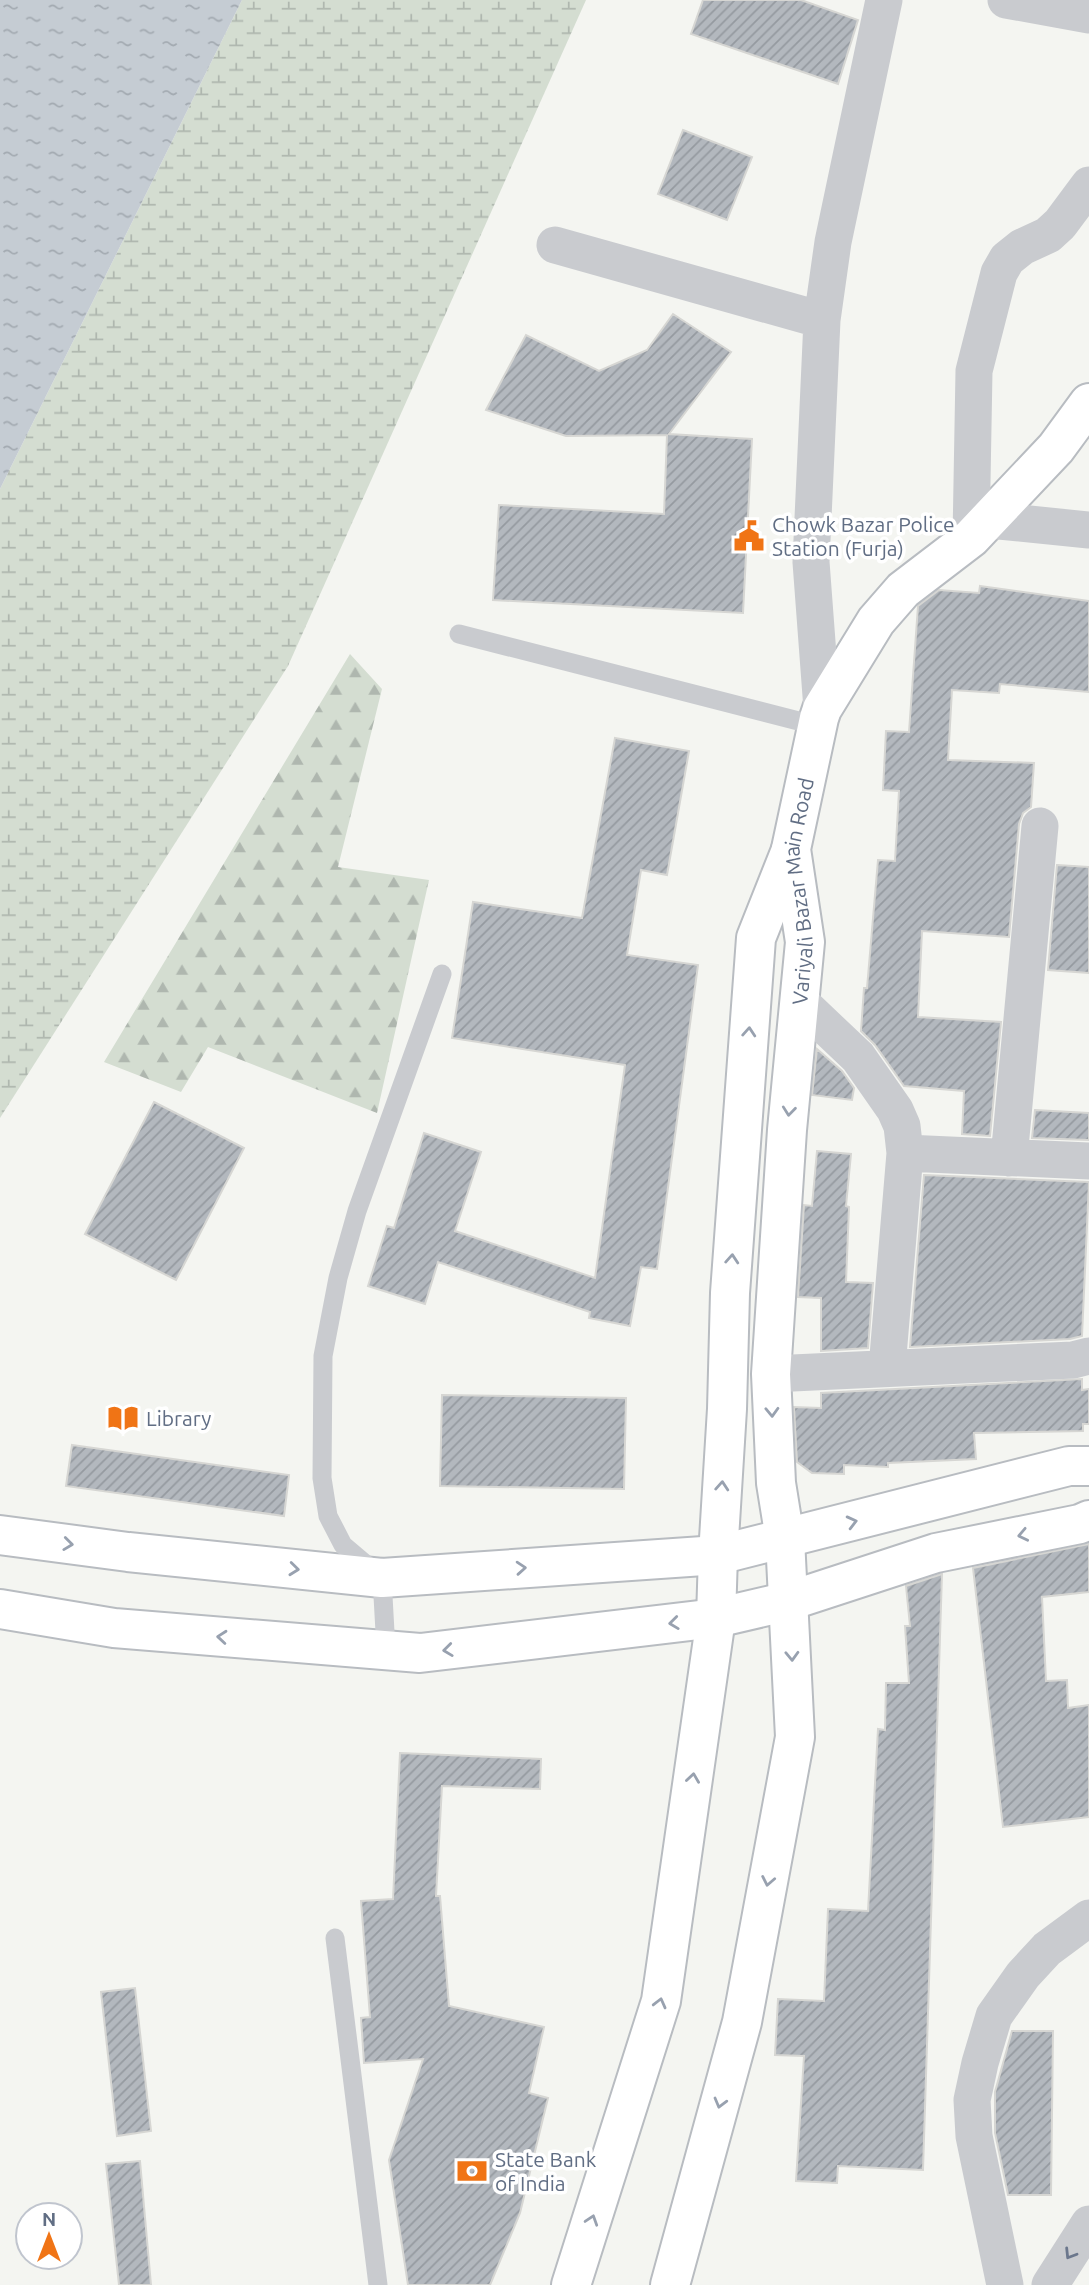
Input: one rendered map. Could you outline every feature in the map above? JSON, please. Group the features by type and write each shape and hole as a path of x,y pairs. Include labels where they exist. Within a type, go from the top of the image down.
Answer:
{"main road":[{"name":"Variyali Bazar Main Road","path":"670,2285 742,2022 795,1737 785,1539 776,1483 771,1374 787,1129 805,942 791,849 820,717 876,621 903,590 980,529 1056,448 1089,403"},
{"path":"571,2285 661,2001 716,1618 730,1293 756,938 791,849"},
{"path":"0,1535 128,1552 382,1578 718,1555 1069,1466 1089,1466"},
{"path":"0,1609 114,1628 421,1653 716,1618 789,1601 936,1553 1089,1520"}],"street":[{"path":"820,717 811,562 822,320 832,242 884,0"},
{"path":"1006,0 1089,15"},
{"path":"1089,185 1060,224 1048,235 1021,247 1007,259 999,273 974,371 980,529 1089,530"},
{"path":"555,245 822,320"},
{"path":"1009,1158 1040,826"},
{"path":"800,1002 858,1057 895,1110 902,1126 905,1153 887,1368"},
{"path":"905,1153 1089,1161"},
{"path":"771,1374 1073,1360 1089,1356"},
{"path":"1005,2285 974,2136 972,2101 980,2063 994,2016 1023,1975 1047,1949 1089,1918"},
{"path":"1050,2285 1089,2224"}],"lane":[{"path":"458,634 820,717"},
{"path":"386,1650 382,1578 343,1545 328,1516 322,1478 323,1356 338,1278 357,1211 442,974"},
{"path":"335,1938 378,2285"}],"green space":[{"path":"242,0 586,0 288,666 0,1118 0,489"},
{"path":"350,654 382,689 338,867 429,880 377,1113 208,1047 181,1092 104,1062"}],"water":[{"path":"0,0 242,0 0,489"}],"building":[{"path":"703,0 801,0 858,20 838,84 691,34"},
{"path":"683,130 752,157 727,220 658,194"},
{"path":"673,314 731,352 669,434 752,439 743,613 493,600 499,505 664,514 667,435 566,436 486,410 526,335 599,371 647,350"},
{"path":"980,586 1089,601 1089,692 1000,684 999,693 952,690 948,760 1034,763 1031,807 1023,813 1019,824 1009,937 922,931 918,1017 1001,1022 990,1136 962,1134 964,1091 904,1086 875,1045 861,1031 878,860 895,861 899,791 883,790 886,731 909,732 918,606 939,590 979,593"},
{"path":"615,738 689,751 667,875 641,870 627,955 698,965 657,1269 641,1267 630,1326 589,1318 590,1312 438,1262 425,1304 368,1286 387,1226 394,1228 424,1133 481,1152 455,1231 595,1278 625,1065 452,1038 473,902 582,918"},
{"path":"1057,865 1089,867 1089,973 1048,970"},
{"path":"817,1049 842,1071 854,1088 852,1100 812,1095"},
{"path":"154,1102 244,1148 176,1280 85,1234"},
{"path":"1035,1110 1089,1113 1089,1140 1032,1138"},
{"path":"817,1151 851,1154 846,1206 849,1207 846,1282 873,1283 868,1348 821,1351 821,1298 798,1297 804,1205 812,1206"},
{"path":"924,1175 1089,1182 1082,1336 1070,1339 910,1347"},
{"path":"1082,1379 1082,1390 1089,1389 1089,1424 1083,1424 1083,1431 974,1433 976,1459 888,1463 888,1467 844,1465 844,1474 812,1473 797,1462 794,1407 821,1408 821,1393"},
{"path":"442,1395 626,1398 624,1489 440,1486"},
{"path":"72,1445 289,1475 284,1516 66,1486"},
{"path":"1089,1544 1089,1592 1042,1597 1046,1681 1067,1680 1068,1708 1089,1705 1089,1817 1003,1827 973,1568"},
{"path":"942,1574 923,2170 838,2166 837,2183 796,2181 804,2056 775,2055 778,1999 824,2001 828,1909 868,1911 878,1729 885,1730 886,1683 909,1683 905,1626 910,1626 906,1586"},
{"path":"400,1753 541,1759 540,1789 442,1786 436,1896 440,1896 449,2006 544,2027 529,2093 548,2098 520,2213 490,2285 408,2285 389,2160 423,2059 364,2063 361,2018 370,2017 361,1901 393,1899"},
{"path":"135,1988 151,2131 117,2136 101,1992"},
{"path":"1012,2031 1053,2031 1051,2195 1008,2195 995,2133 995,2092"},
{"path":"140,2161 151,2285 119,2285 106,2164"}],"place":[{"name":"Chowk Bazar Police Station (Furja)","path":"749,536"},
{"name":"Library","path":"123,1418"},
{"name":"State Bank of India","path":"472,2171"}]}
